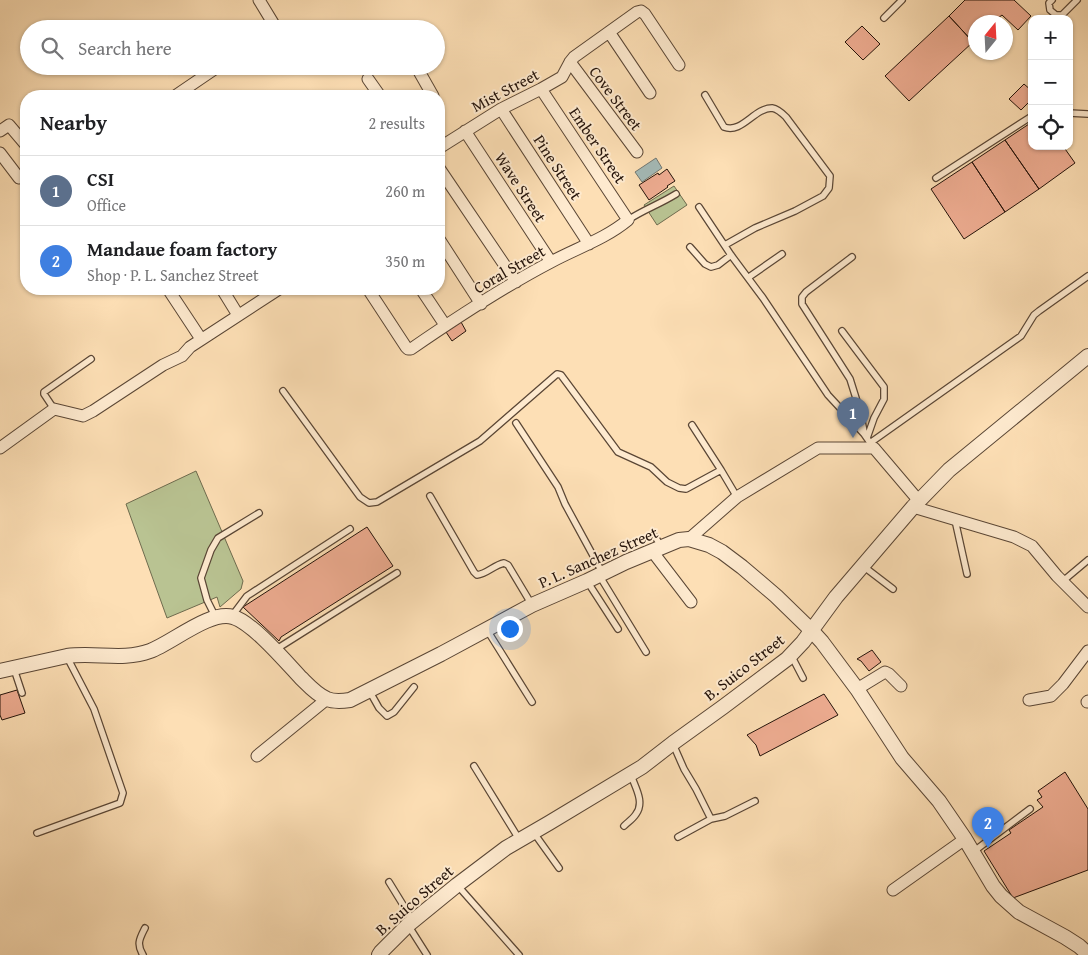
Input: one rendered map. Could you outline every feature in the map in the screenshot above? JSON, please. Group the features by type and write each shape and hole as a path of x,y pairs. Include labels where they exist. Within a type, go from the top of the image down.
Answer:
{"street":[{"path":"258,0 271,20"},
{"path":"570,62 574,57 641,11 645,14 679,65"},
{"path":"609,32 650,94"},
{"name":"Mist Street","path":"445,144 501,109 562,77 570,62"},
{"name":"Cove Street","path":"570,62 637,152"},
{"path":"183,90 206,75"},
{"path":"421,75 430,90"},
{"path":"368,79 376,90"},
{"name":"Ember Street","path":"541,89 628,220"},
{"name":"Pine Street","path":"501,109 589,244"},
{"path":"0,131 9,126 20,138"},
{"name":"Wave Street","path":"465,131 551,262"},
{"path":"0,153 18,178"},
{"path":"445,177 516,282"},
{"name":"Coral Street","path":"372,295 408,349 411,349 445,325 516,282 551,262 598,240 628,220"},
{"path":"445,248 481,304"},
{"path":"172,295 201,339"},
{"path":"226,295 238,314"},
{"path":"0,448 54,409 82,416 93,411 163,365 176,348 190,347 266,295"},
{"path":"424,295 445,325"},
{"name":"B. Suico Street","path":"379,955 411,923 457,884 506,848 642,767 791,654 812,631 836,597 916,504 949,470 1088,356"},
{"path":"689,539 737,497 818,448 869,441 916,504 955,519 1014,537 1032,546 1062,581 1088,606"},
{"path":"689,539 709,545 729,557 776,596 812,631 857,689 902,758 939,801 994,886 1008,904 1065,937 1088,953"},
{"name":"P. L. Sanchez Street","path":"327,699 350,700 532,605 626,562 679,540 689,539"},
{"path":"657,549 691,602"},
{"path":"0,671 74,653 104,653 127,656 150,651 205,621 232,616 245,623 275,650 311,689 327,699 257,756"},
{"path":"1029,700 1051,696 1063,684 1088,651"},
{"path":"857,689 885,672 901,686"},
{"path":"893,890 965,839"}],"lane":[{"path":"884,18 902,0"},
{"path":"1052,0 1049,3 1050,10 1056,15 1062,15 1077,0"},
{"path":"705,95 724,126 729,128 735,129 766,109 773,108 779,111 786,116 830,176 829,188 823,196 795,211 755,228 725,245"},
{"path":"1073,112 1088,114"},
{"path":"936,178 1028,119"},
{"path":"628,220 676,194"},
{"path":"699,207 828,395 869,441"},
{"path":"690,247 705,264 711,267 731,255"},
{"path":"749,278 782,254"},
{"path":"852,256 806,292 802,297 802,304 850,379 869,441"},
{"path":"869,441 1021,336 1034,315 1088,276"},
{"path":"842,331 884,387 884,399 874,418 869,441"},
{"path":"54,409 44,393 91,359"},
{"path":"282,391 360,497 369,503 377,502 480,441 557,374 561,375 618,452 651,468 667,482 678,488 686,489 721,470"},
{"path":"516,423 558,487 618,629"},
{"path":"692,425 737,497"},
{"path":"430,496 474,572 477,575 482,574 500,564 508,565 532,605"},
{"path":"216,618 207,600 201,578 211,550 218,538 259,513"},
{"path":"955,519 967,574"},
{"path":"232,616 247,596 350,529"},
{"path":"653,534 657,549"},
{"path":"1062,581 1088,560"},
{"path":"863,566 893,589"},
{"path":"275,650 397,573"},
{"path":"596,577 646,652"},
{"path":"487,630 532,702"},
{"path":"38,833 120,803 123,793 74,653"},
{"path":"791,654 803,678"},
{"path":"14,668 22,693"},
{"path":"369,690 379,708 387,716 394,712 414,687"},
{"path":"673,743 684,769 711,819"},
{"path":"474,766 519,840"},
{"path":"624,826 636,814 640,806 630,774"},
{"path":"678,837 711,819 726,816 755,801"},
{"path":"973,852 1030,809"},
{"path":"534,831 559,868"},
{"path":"389,882 426,955"},
{"path":"457,884 519,955"},
{"path":"143,955 139,949 139,940 145,928"}],"green space":[{"path":"674,186 687,205 657,225 644,205"},
{"path":"196,471 243,581 241,589 220,607 217,597 167,618 126,504"}],"water":[{"path":"656,158 662,168 642,182 635,172"}],"building":[{"path":"965,0 1014,0 1030,15 1028,15 1028,19 1018,30 1013,25 1013,15 968,15 968,37 949,16"},
{"path":"949,16 968,37 968,47 909,101 885,76"},
{"path":"862,26 880,44 863,60 845,42"},
{"path":"1024,84 1028,88 1028,103 1021,110 1009,99"},
{"path":"1028,125 1028,150 1066,150 1075,163 1039,189 1005,140"},
{"path":"1005,140 1039,189 1005,212 972,162"},
{"path":"972,162 1005,212 964,239 931,189"},
{"path":"667,169 675,181 649,200 639,185"},
{"path":"461,322 466,331 452,341 446,332"},
{"path":"367,527 393,566 281,637 279,641 243,607"},
{"path":"872,650 881,662 869,671 857,659"},
{"path":"17,690 25,713 2,720 0,715 0,695"},
{"path":"824,694 838,715 760,756 756,745 747,735"},
{"path":"1065,772 1088,809 1088,870 1013,898 984,851 1011,833 1009,830 1043,807 1037,800 1042,797 1038,791"}],"place":[{"name":"CSI","path":"853,438"},
{"name":"Mandaue foam factory","path":"988,848"}]}
